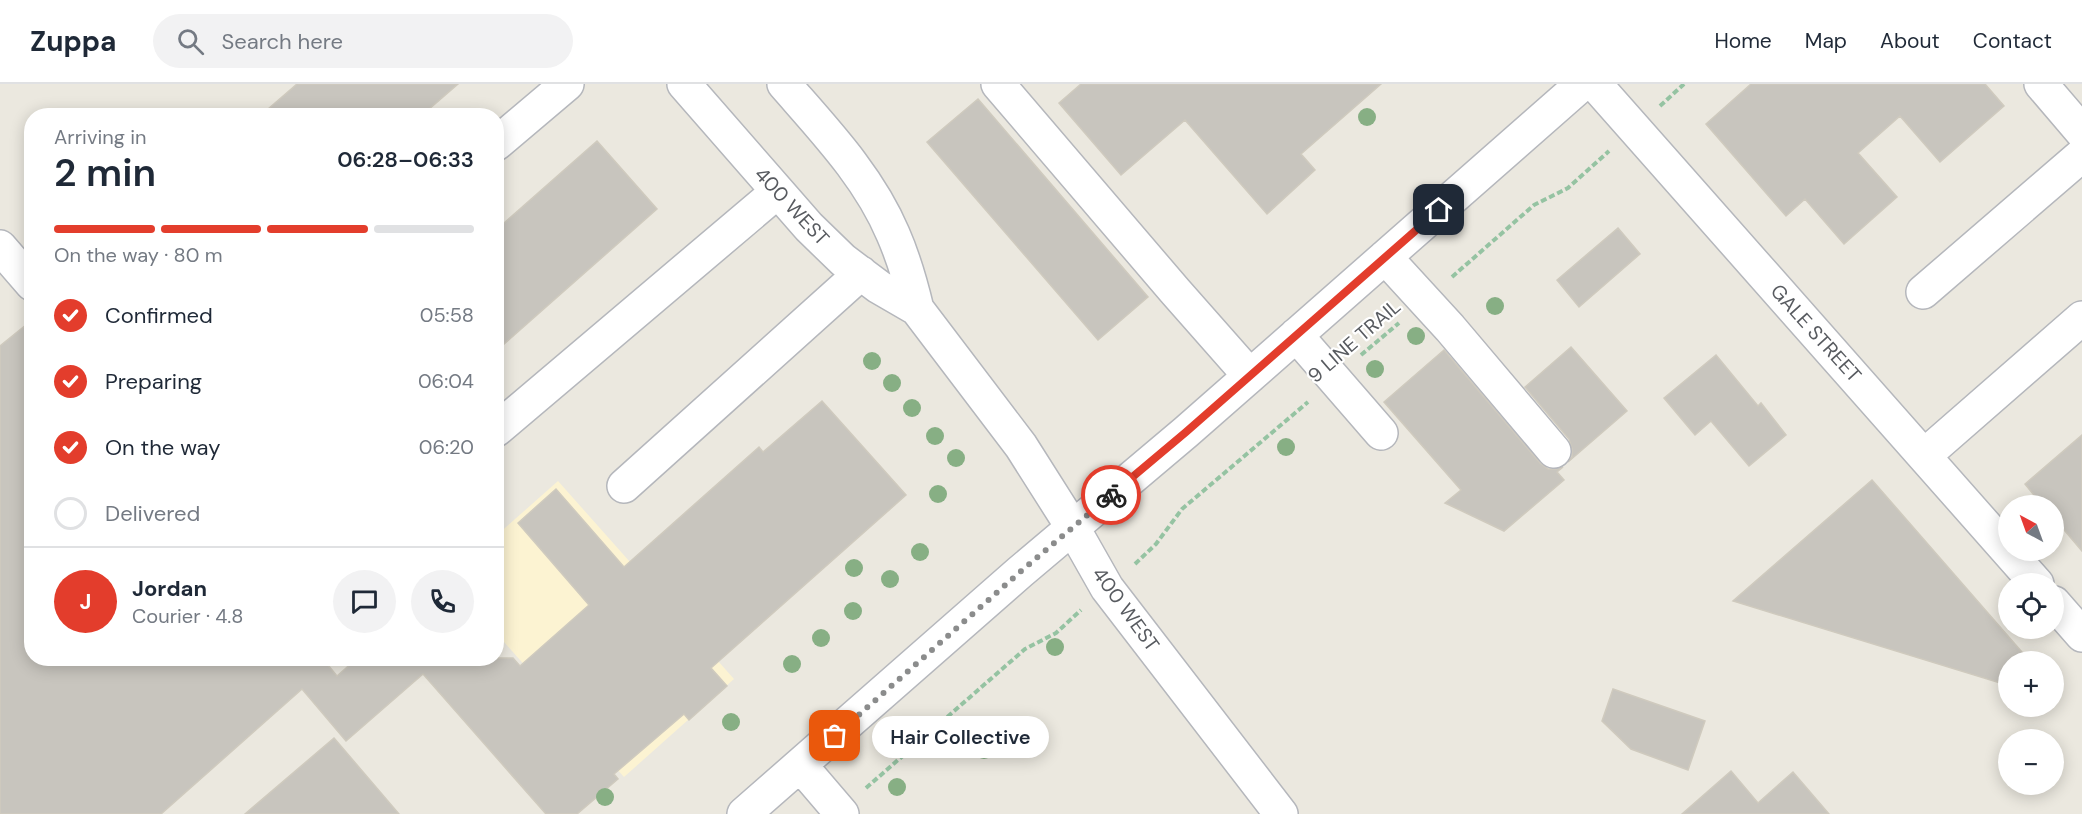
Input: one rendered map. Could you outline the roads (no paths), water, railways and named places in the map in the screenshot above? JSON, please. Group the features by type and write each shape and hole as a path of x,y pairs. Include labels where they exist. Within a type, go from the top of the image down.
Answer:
{"street":[{"path":"504,137 567,84"},
{"name":"400 WEST","path":"684,84 777,192 843,260 879,287 917,309"},
{"name":"400 WEST","path":"784,84 852,163 874,197 893,233 907,271 917,309 1021,446 1073,528 1107,588 1281,814"},
{"path":"998,84 1250,376"},
{"path":"744,814 1250,376 1582,84"},
{"name":"GALE STREET","path":"1595,84 2027,573"},
{"path":"2041,84 2082,132"},
{"path":"1923,292 2082,155"},
{"path":"504,423 777,192"},
{"path":"0,247 24,275"},
{"path":"1385,257 1425,300 1554,451"},
{"path":"624,486 861,273"},
{"path":"1925,455 2082,318"},
{"path":"1296,335 1381,433"},
{"path":"2064,614 2082,635"},
{"path":"801,766 841,813"}],"place":[{"name":"Hair Collective","path":"835,736"}]}
